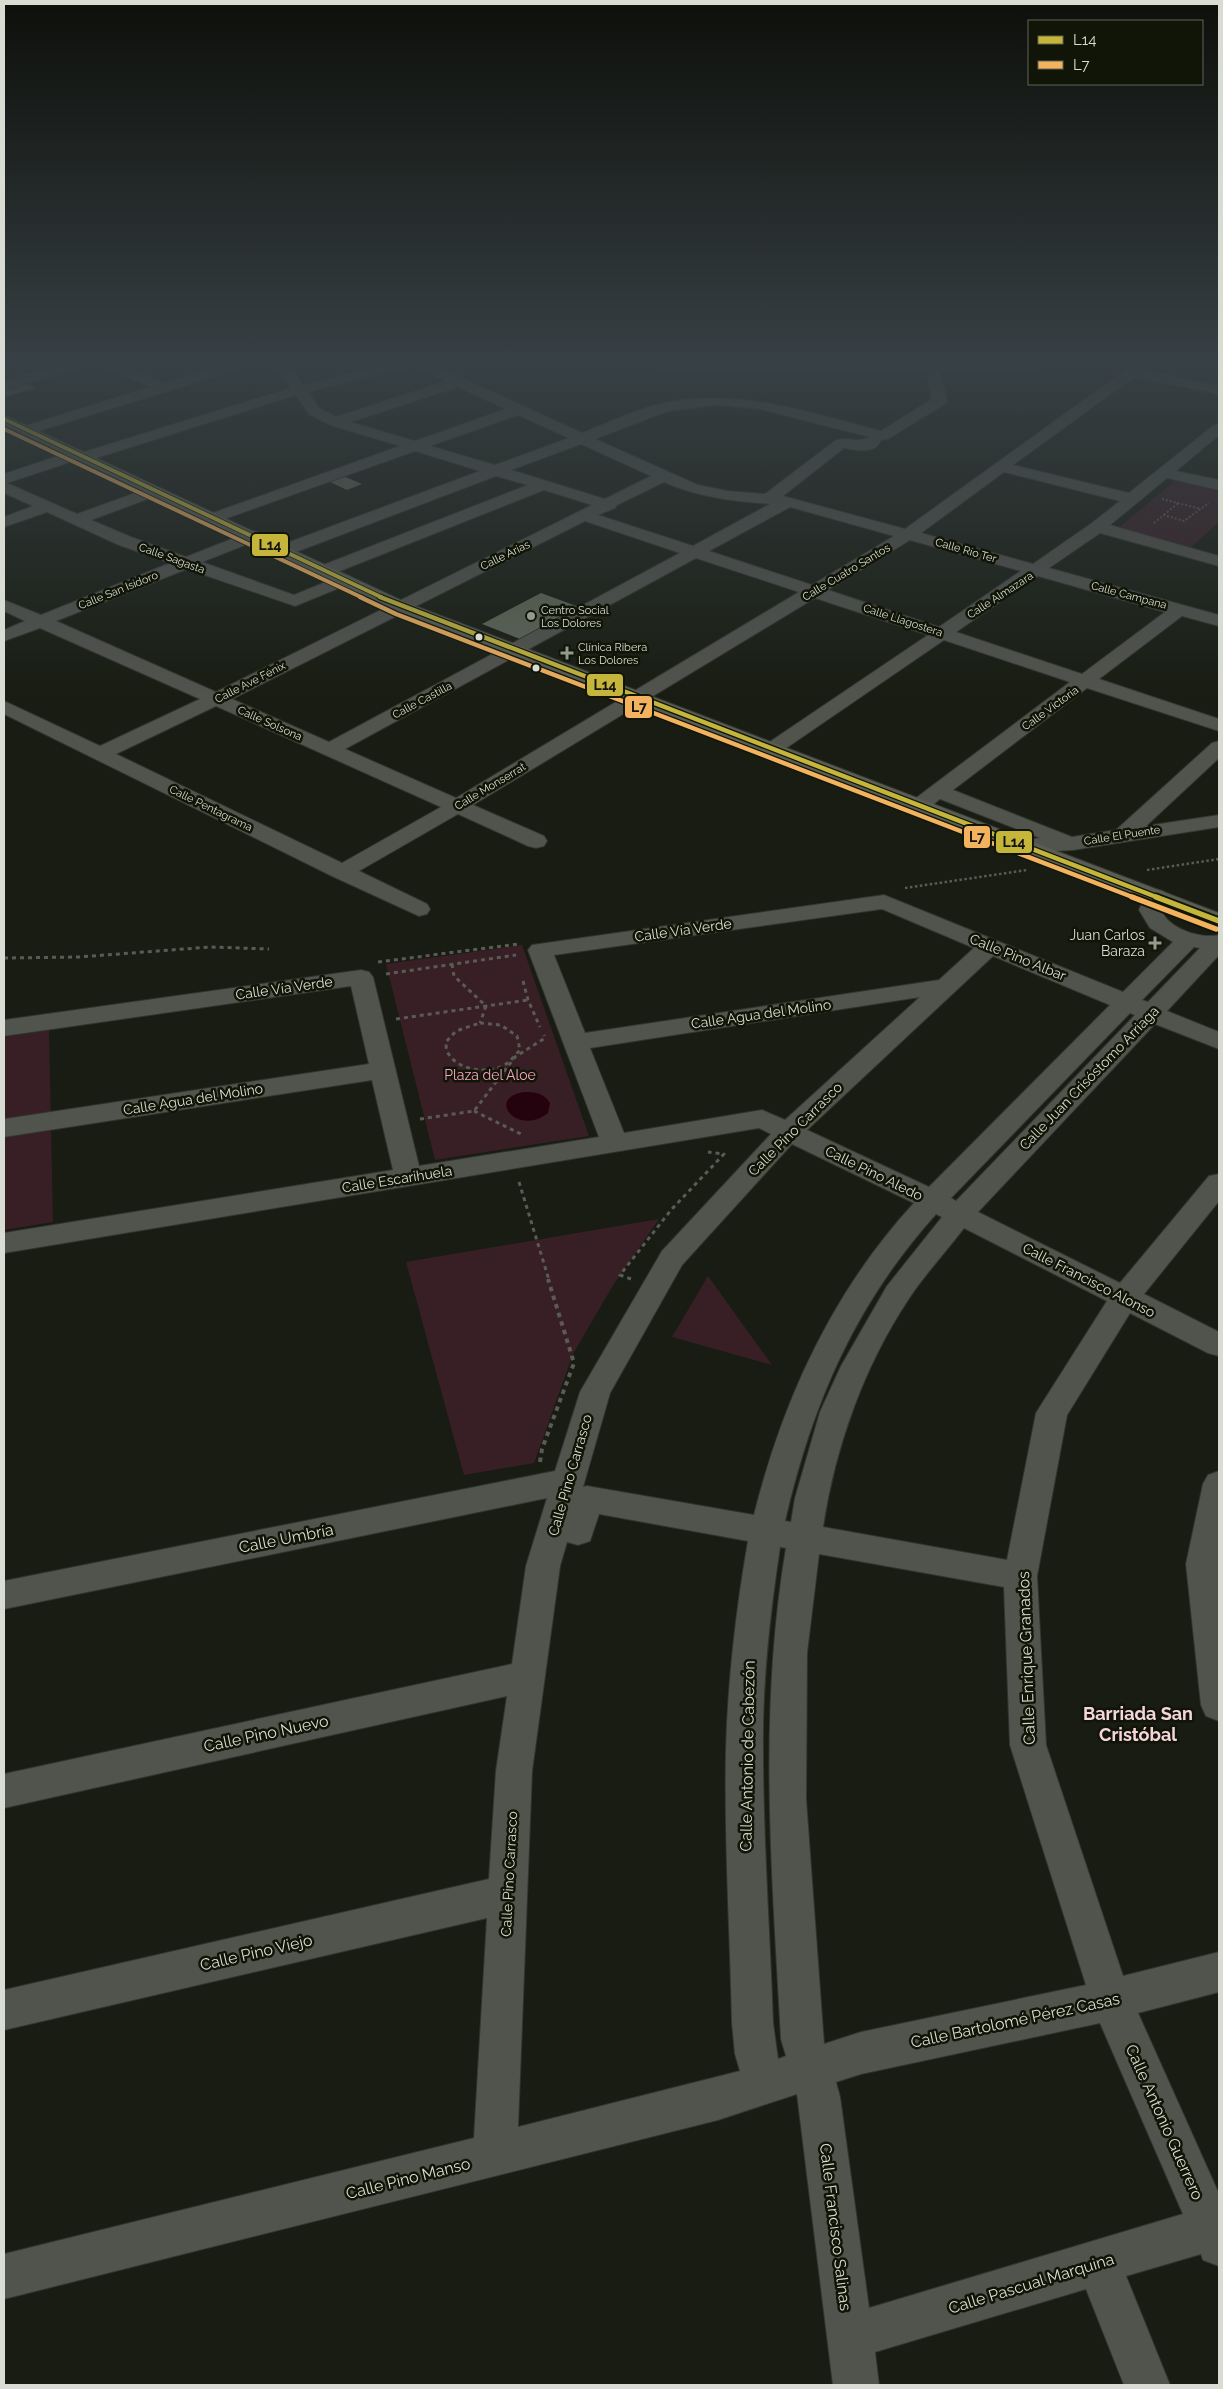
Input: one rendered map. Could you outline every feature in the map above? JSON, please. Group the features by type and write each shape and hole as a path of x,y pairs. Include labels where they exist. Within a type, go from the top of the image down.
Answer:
{"main road":[{"path":"121,474 400,606 1024,846"},
{"path":"1072,853 1155,896 1219,921"}],"street":[{"path":"4,479 19,474"},
{"path":"212,518 336,474"},
{"path":"282,551 487,474"},
{"path":"508,474 609,505"},
{"name":"Calle Río Ter","path":"660,474 692,489 728,496 788,501 910,533 1038,570"},
{"path":"769,499 801,474"},
{"name":"Calle Cuatro Santos","path":"636,697 910,533 991,474"},
{"path":"1036,474 1136,496"},
{"name":"Calle Almazara","path":"772,749 1098,528 1162,474"},
{"path":"1171,474 1216,492"},
{"name":"Calle Arias","path":"400,606 609,505 663,476"},
{"path":"324,570 543,485"},
{"name":"Calle Sagasta","path":"4,487 75,520 186,563 295,601 343,580"},
{"path":"75,520 155,491"},
{"name":"Calle Castilla","path":"330,749 788,501"},
{"path":"4,522 46,506"},
{"name":"Calle Llagostera","path":"586,516 1219,725"},
{"path":"1098,528 1219,561"},
{"name":"Calle San Isidoro","path":"4,636 252,536"},
{"name":"Calle Campana","path":"1038,570 1219,621"},
{"name":"Calle Solsona","path":"4,605 536,841"},
{"name":"Calle Ave Fénix","path":"99,754 216,699 400,606"},
{"name":"Calle Victoria","path":"919,806 1180,609"},
{"name":"Calle Monserrat","path":"342,872 457,806 636,697"},
{"name":"Calle Pentagrama","path":"4,707 418,909"},
{"path":"1124,834 1219,747"},
{"path":"937,791 1072,853"},
{"name":"Calle El Puente","path":"1024,846 1072,853 1124,834 1219,821"},
{"path":"1155,896 1150,910 1156,921 1169,931 1189,939 1219,942"},
{"name":"Calle Pino Albar","path":"884,902 1219,1041"},
{"name":"Calle Vía Verde","path":"615,1144 540,950 884,902"},
{"name":"Calle Juan Crisóstomo Arriaga","path":"946,1207 1127,1002 1189,939"},
{"name":"Calle Juan Crisóstomo Arriaga","path":"946,1207 1152,1012 1219,942"},
{"name":"Calle Pino Carrasco","path":"495,2156 514,1771 543,1566 594,1392 672,1258 788,1132 990,946"},
{"name":"Calle Vía Verde","path":"4,1028 361,977 408,1178"},
{"name":"Calle Agua del Molino","path":"576,1042 946,986"},
{"name":"Calle Agua del Molino","path":"4,1128 383,1070"},
{"name":"Calle Escarihuela","path":"4,1243 762,1119 788,1132"},
{"name":"Calle Pino Aledo","path":"788,1132 946,1207"},
{"name":"Calle Enrique Granados","path":"1111,2000 1028,1745 1020,1576 1052,1413 1124,1298 1219,1184"},
{"path":"811,2070 802,2039 787,1790 790,1653 796,1585 811,1498 836,1412 874,1330 946,1207"},
{"name":"Calle Francisco Alonso","path":"946,1207 1219,1345"},
{"name":"Calle Antonio de Cabezón","path":"764,2085 756,2051 744,1786 744,1719 749,1645 766,1530 786,1450 803,1402 824,1354 868,1279 946,1207"},
{"name":"Calle Umbría","path":"4,1595 568,1481"},
{"path":"1219,1484 1203,1564 1219,1706"},
{"path":"555,1527 578,1531 587,1499 1020,1576"},
{"name":"Calle Pino Nuevo","path":"4,1790 528,1676"},
{"name":"Calle Pino Viejo","path":"4,2010 508,1894"},
{"name":"Calle Bartolomé Pérez Casas","path":"811,2070 860,2053 1111,2000 1219,1972"},
{"name":"Calle Antonio Guerrero","path":"1111,2000 1216,2236"},
{"name":"Calle Pino Manso","path":"4,2277 495,2156 764,2085 811,2070"},
{"name":"Calle Francisco Salinas","path":"811,2070 819,2097 856,2385"},
{"name":"Calle Pascual Marquina","path":"850,2337 1098,2262 1216,2236"},
{"path":"1098,2262 1147,2385"}],"path":[{"path":"1164,515 1184,520 1201,508 1216,492"},
{"path":"1136,496 1178,502 1201,508"},
{"path":"1139,539 1178,502"},
{"path":"1139,871 1219,859"},
{"path":"4,958 79,957 210,947 269,949"},
{"path":"381,974 516,956"},
{"path":"452,964 454,976 486,1006"},
{"path":"372,1022 528,1000"},
{"path":"480,1023 486,1006"},
{"path":"480,1023 499,1025 510,1029 517,1036 520,1050 515,1057 495,1068 482,1070 469,1069 455,1063 448,1057 445,1047 451,1035 466,1026 480,1023"},
{"path":"474,1111 530,1139 532,1148 509,1148 574,1363 542,1449 539,1468"}],"green space":[{"path":"1176,480 1219,491 1219,522 1191,547 1117,529"},
{"name":"Plaza del Aloe","path":"522,945 589,1136 435,1160 386,964"},
{"path":"49,1030 53,1222 4,1230 4,1037"},
{"path":"659,1219 612,1287 573,1354 534,1463 464,1475 406,1262"},
{"path":"708,1276 772,1365 672,1337"}],"shaded area":[{"path":"524,1092 535,1093 545,1097 550,1103 548,1113 537,1119 526,1121 510,1114 507,1108 507,1101 513,1096"}],"building":[{"path":"341,475 362,484 347,490 326,480"},
{"name":"Centro Social Los Dolores","path":"541,593 579,607 520,639 482,624"}],"transit line":[{"name":"L7","path":"100,474 396,614 1216,929"},
{"name":"L14","path":"121,474 399,606 1219,921"}],"place":[{"name":"Centro Social Los Dolores","path":"531,616"},
{"name":"Clínica Ribera Los Dolores","path":"567,653"},
{"name":"Juan Carlos Baraza","path":"1155,943"}],"district":[{"name":"Barriada San Cristóbal","path":"1138,1724"}]}
